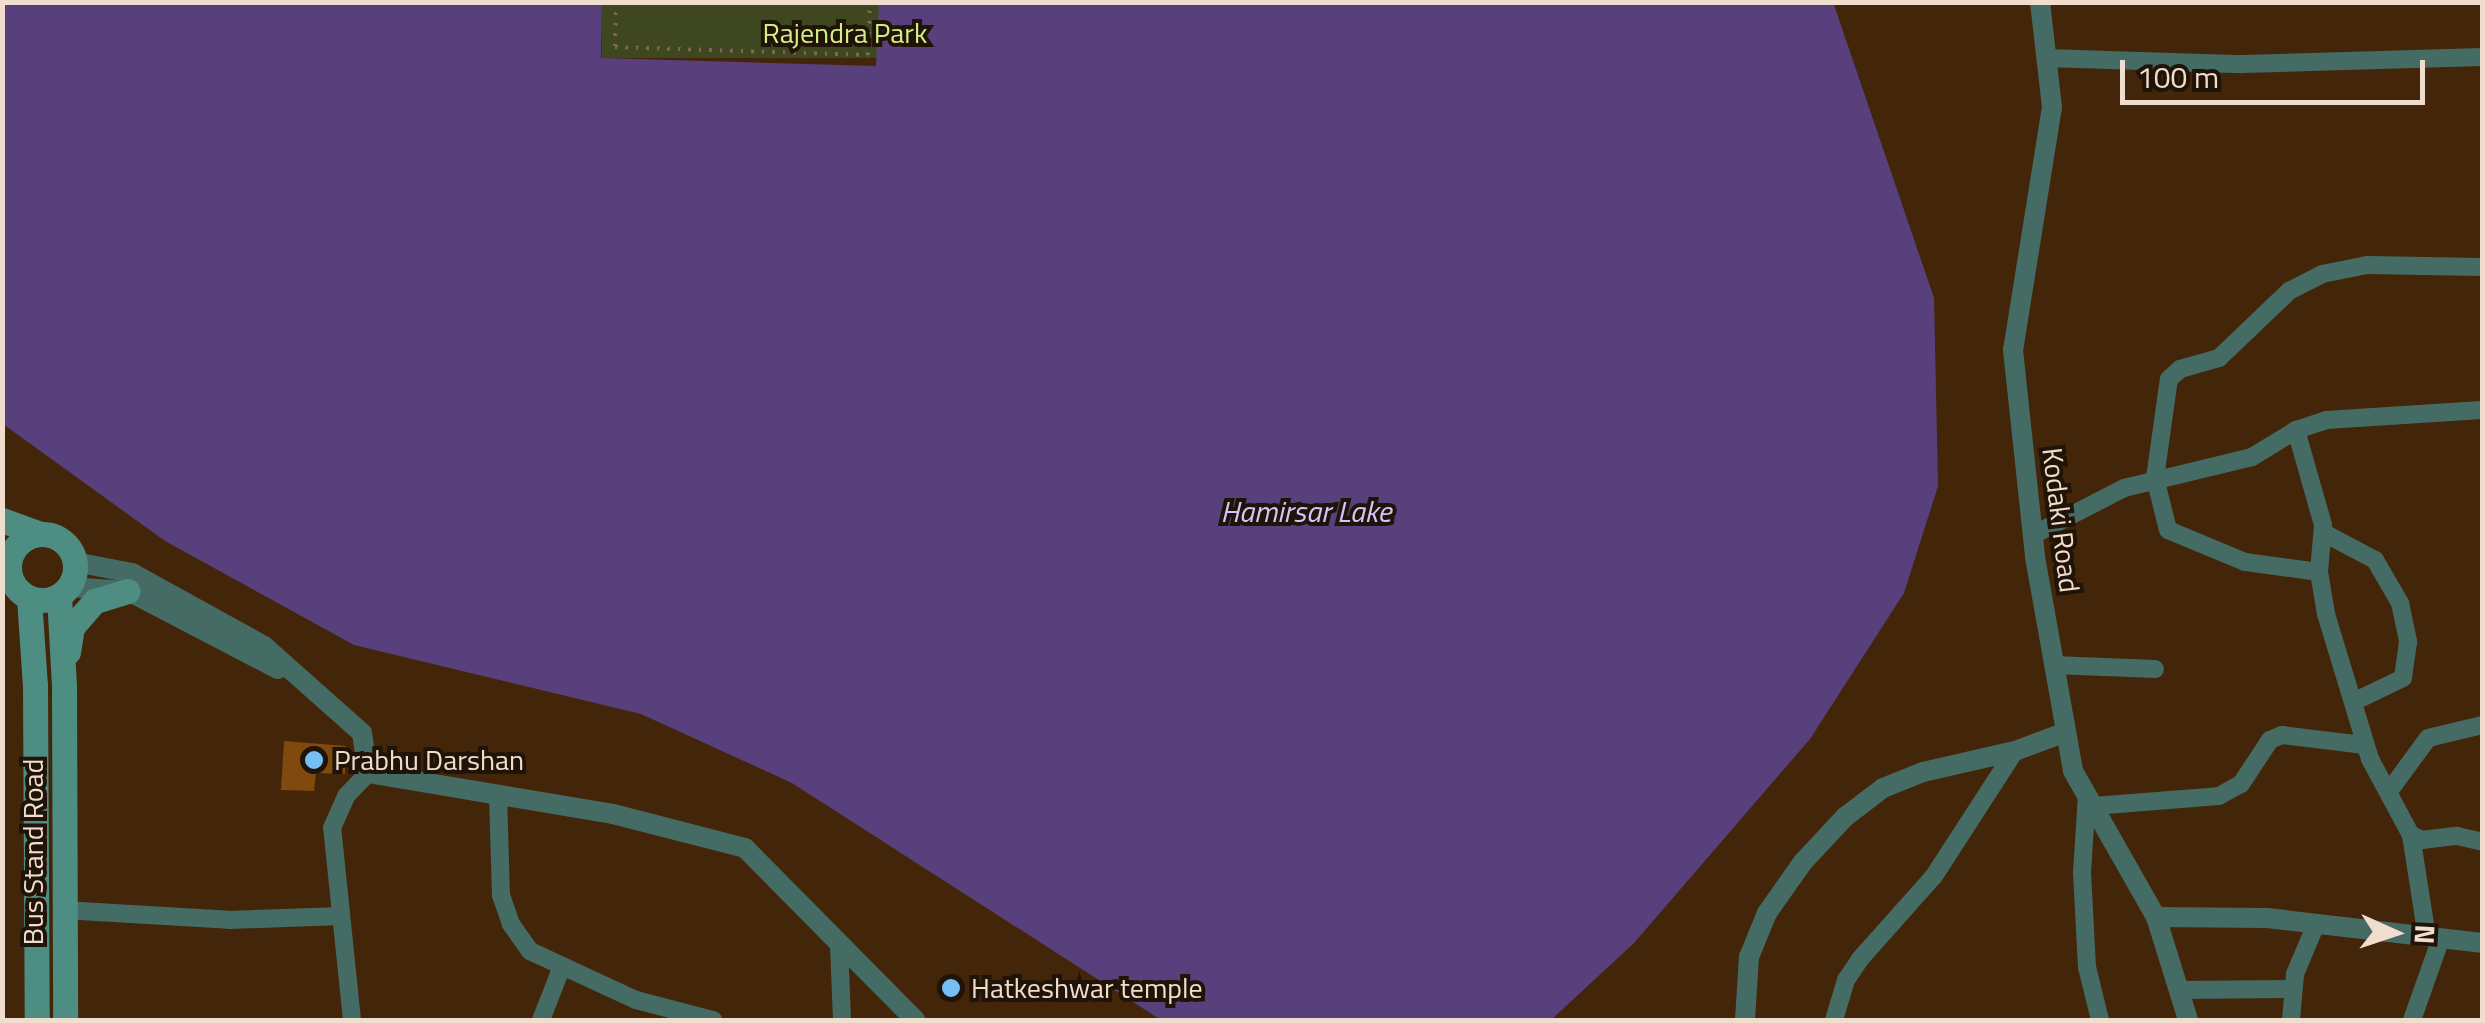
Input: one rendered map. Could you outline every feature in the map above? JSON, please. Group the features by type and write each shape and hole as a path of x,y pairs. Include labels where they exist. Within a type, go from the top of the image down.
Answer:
{"main road":[{"path":"2,520 38,533 66,544 67,582 11,575 20,542 38,533"},
{"name":"Bus Stand Road","path":"11,575 35,685 37,1020"},
{"name":"Bus Stand Road","path":"65,1020 67,582"},
{"name":"Bus Stand Road","path":"64,684 72,627 95,601 128,591"}],"street":[{"name":"Kodaki Road","path":"2040,2 2052,107 2012,350 2033,535 2073,771 2156,917 2188,1020"},
{"path":"2046,58 2242,64 2482,57"},
{"path":"2319,572 2244,562 2174,535 2164,524 2155,478 2169,379 2180,369 2219,358 2289,292 2322,274 2367,266 2482,267"},
{"path":"2033,535 2124,488 2252,457 2296,430 2340,418 2482,410"},
{"path":"2296,430 2319,500 2324,533 2319,572 2326,614 2364,746 2411,835 2434,938 2412,1020"},
{"path":"2324,533 2376,560 2400,603 2408,642 2403,678 2353,702"},
{"path":"67,582 132,573 264,646 362,734 368,772"},
{"path":"67,582 128,591 297,679"},
{"path":"2054,665 2155,669"},
{"path":"2390,790 2428,738 2482,725"},
{"path":"1745,1020 1750,957 1767,913 1803,862 1845,817 1883,788 1923,772 2015,751 2066,732"},
{"path":"2100,1020 2086,968 2082,872 2090,800 2220,796 2241,784 2270,740 2282,736 2364,746"},
{"path":"1834,1020 1846,980 1860,959 1934,876 2015,751"},
{"path":"368,772 613,814 745,848 915,1020"},
{"path":"352,1020 332,828 346,796 368,772"},
{"path":"498,795 497,866 506,910 530,951 560,969 636,1000 713,1020"},
{"path":"2411,835 2422,840 2457,836 2482,842"},
{"path":"63,910 229,920 341,916"},
{"path":"2156,917 2267,918 2482,943"},
{"path":"2290,1020 2291,989 2316,924"},
{"path":"839,945 842,1020"},
{"path":"541,1020 560,969"},
{"path":"2179,990 2291,989"}],"path":[{"path":"616,2 615,46 868,55 870,2"}],"green space":[{"name":"Rajendra Park","path":"602,3 879,3 879,58 602,58"}],"water":[{"name":"Hamirsar Lake","path":"1833,2 1934,298 1938,486 1904,593 1810,739 1634,943 1551,1020 1161,1020 792,783 641,714 354,645 165,541 3,424 3,3 602,3 601,58 876,66 879,3"}],"building":[{"name":"Prabhu Darshan","path":"284,741 346,746 345,774 316,773 314,791 281,790"}],"place":[{"name":"Prabhu Darshan","path":"314,760"},
{"name":"Hatkeshwar temple","path":"951,988"}]}
